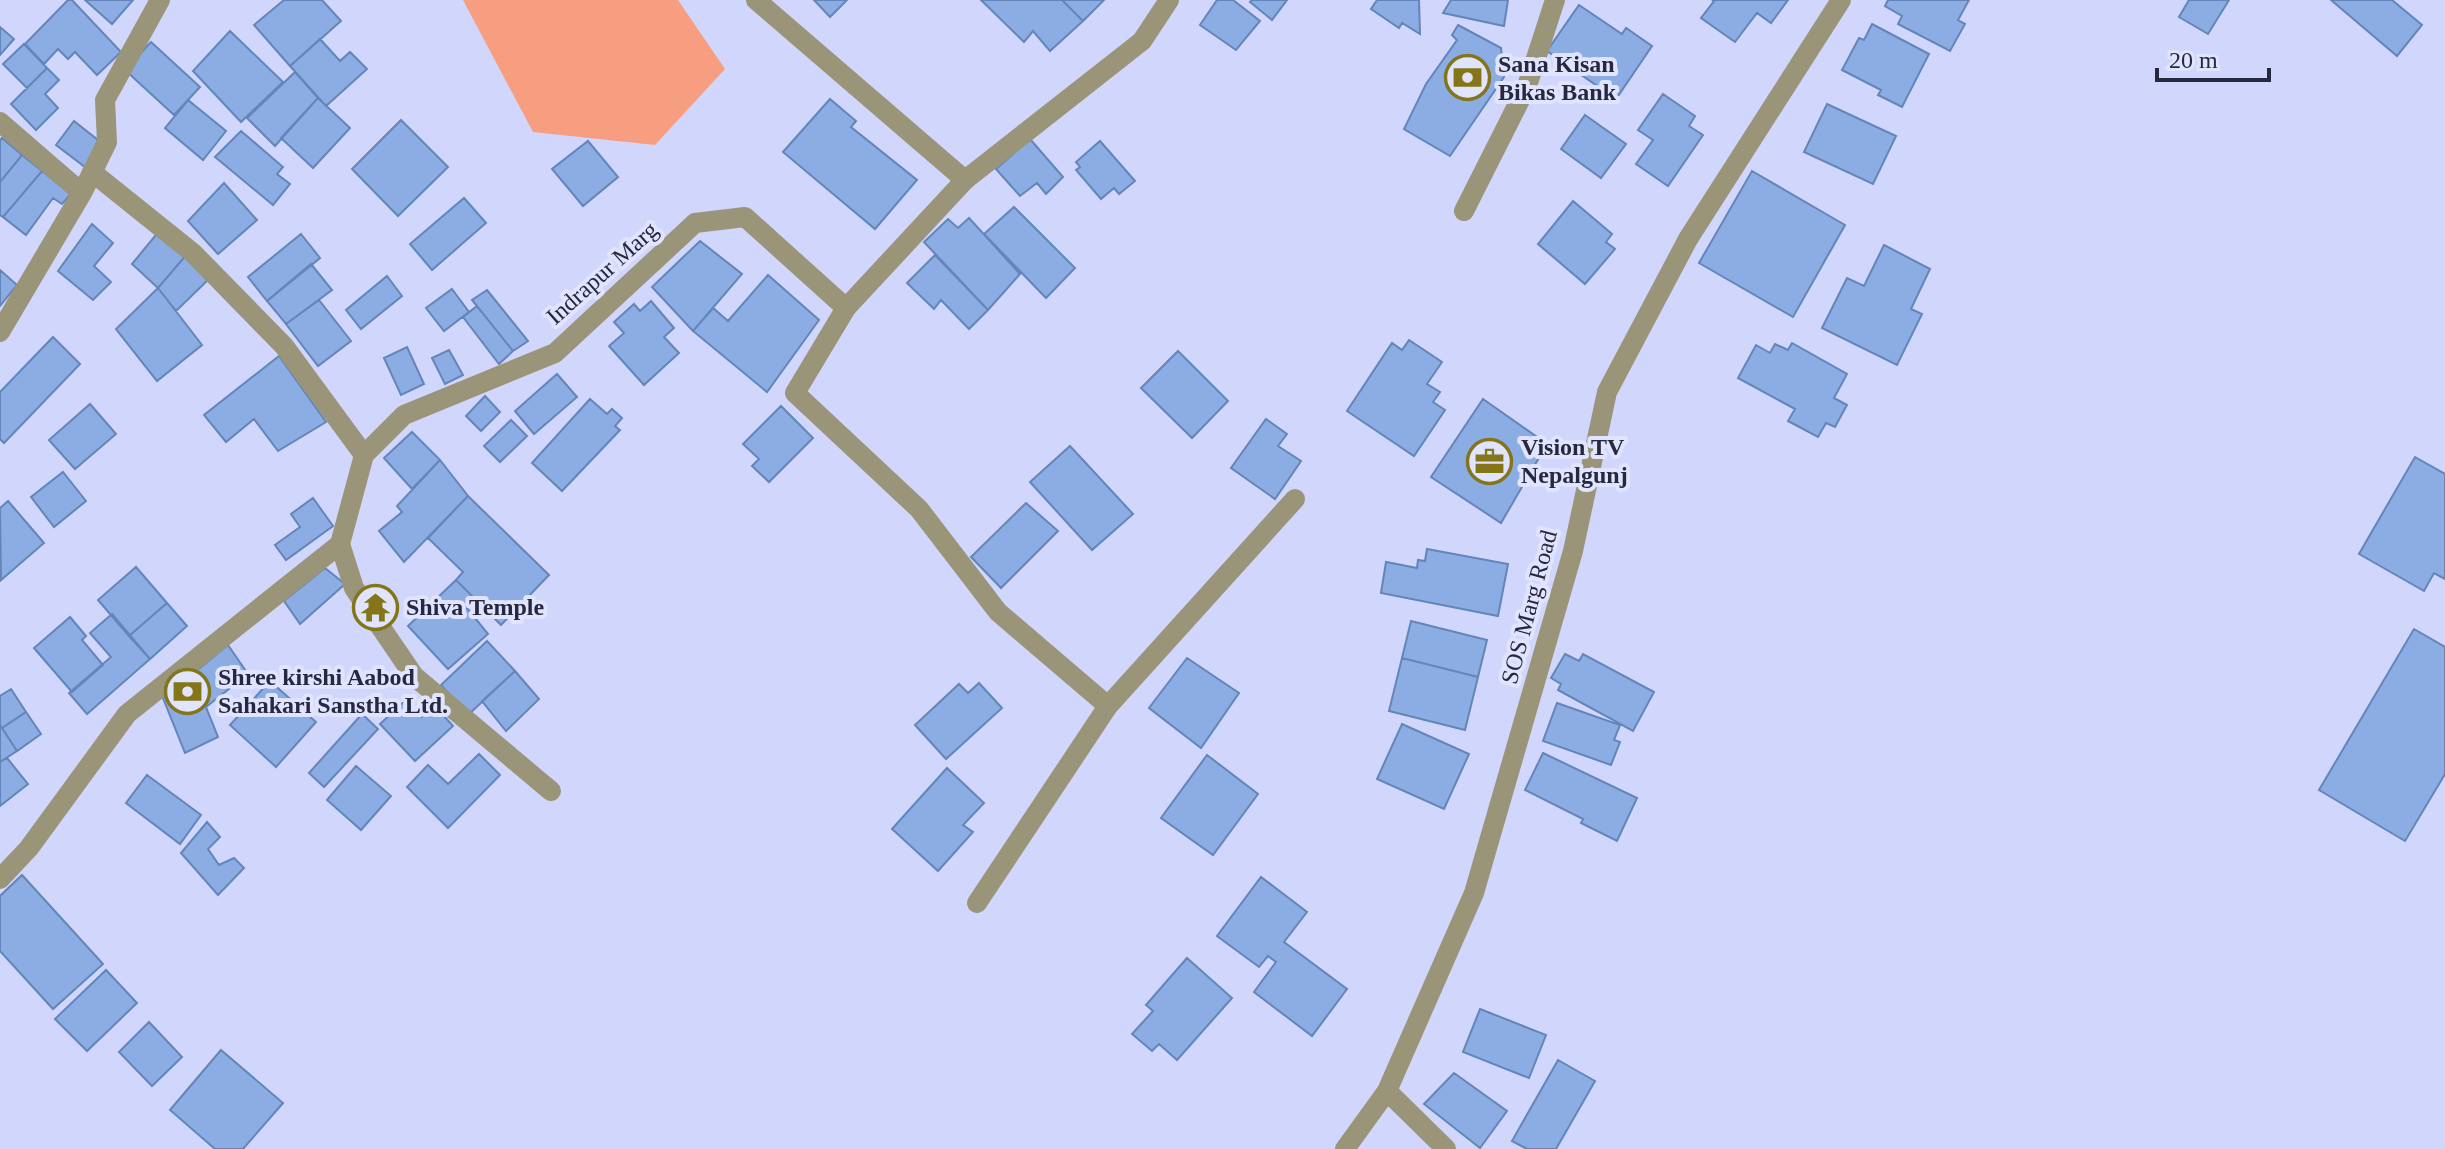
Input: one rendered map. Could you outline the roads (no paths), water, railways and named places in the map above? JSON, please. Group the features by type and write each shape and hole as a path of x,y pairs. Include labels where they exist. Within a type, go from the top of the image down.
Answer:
{"street":[{"path":"0,332 82,193 107,142 105,100 160,0"},
{"path":"756,0 965,180"},
{"path":"1108,706 998,612 919,509 795,393 846,308 965,180 1142,41 1169,0"},
{"path":"1464,211 1527,86 1555,0"},
{"name":"SOS Marg Road","path":"1345,1149 1387,1091 1474,893 1573,551 1607,392 1688,239 1841,0"},
{"path":"0,122 82,193"},
{"path":"92,172 193,253 284,346 364,455"},
{"name":"Indrapur Marg","path":"340,544 364,455 404,415 555,353 695,223 745,217 846,308"},
{"path":"977,903 1108,706 1295,499"},
{"path":"0,879 29,848 127,714 340,544 354,588 414,676 551,791"},
{"path":"1387,1091 1446,1149"}],"place":[{"name":"Sana Kisan Bikas Bank","path":"1467,78"},
{"name":"Vision TV Nepalgunj","path":"1490,461"},
{"name":"Shiva Temple","path":"375,607"},
{"name":"Shree kirshi Aabod Sahakari Sanstha Ltd.","path":"187,691"}]}
